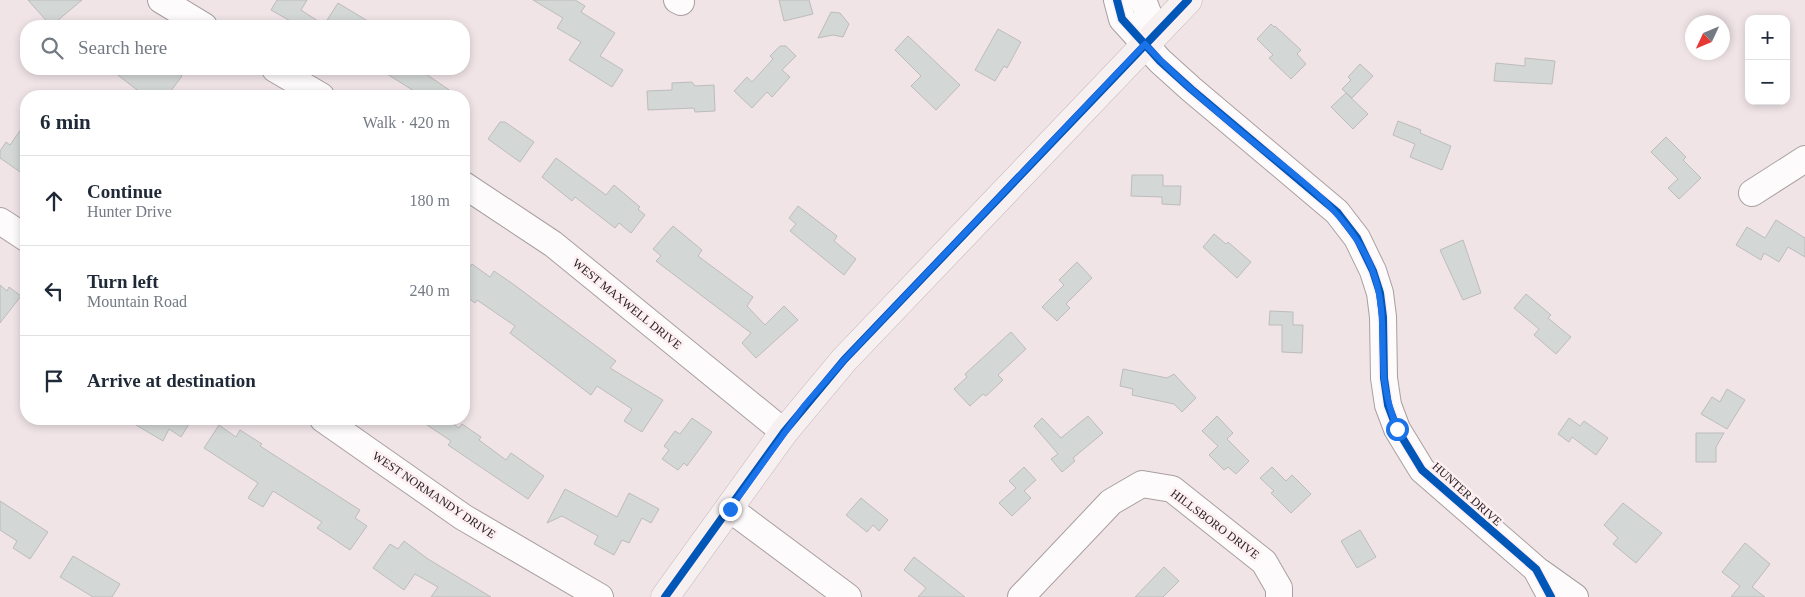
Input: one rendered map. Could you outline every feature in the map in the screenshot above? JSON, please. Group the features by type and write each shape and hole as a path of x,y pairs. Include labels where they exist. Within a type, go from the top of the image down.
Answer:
{"main road":[{"path":"665,597 784,432 844,360 1188,0"}],"street":[{"path":"160,0 194,20"},
{"name":"HUNTER DRIVE","path":"1117,0 1122,19 1190,89 1337,212 1352,232 1364,251 1380,293 1383,316 1384,378 1388,405 1408,451 1430,478 1536,569 1551,597"},
{"path":"1143,0 1148,13 1145,44"},
{"path":"285,75 310,90"},
{"path":"1752,193 1805,159"},
{"name":"WEST MAXWELL DRIVE","path":"470,189 553,244 784,432"},
{"path":"0,221 20,234"},
{"name":"WEST NORMANDY DRIVE","path":"332,425 463,517 600,597"},
{"name":"HILLSBORO DRIVE","path":"1021,597 1111,502 1142,484 1172,489 1264,562 1279,588 1278,597"},
{"path":"730,509 848,597"},
{"path":"1536,569 1575,597"}],"building":[{"path":"28,0 82,0 58,20 46,20"},
{"path":"277,0 307,0 301,10 316,20 288,20 271,10"},
{"path":"533,0 575,0 585,6 581,12 615,33 600,56 623,70 612,87 569,60 581,42 557,28 563,18"},
{"path":"779,0 809,0 813,14 784,21"},
{"path":"338,3 366,20 327,20"},
{"path":"831,12 840,13 849,24 843,37 833,35 818,38"},
{"path":"1271,24 1301,50 1297,54 1306,64 1291,79 1269,58 1273,55 1257,39"},
{"path":"998,29 1021,42 1007,68 1004,66 995,81 975,70"},
{"path":"908,36 960,85 936,110 911,86 921,76 895,50"},
{"path":"780,46 786,46 796,56 782,70 790,77 772,97 767,92 752,108 734,91 747,77 752,82 773,59 770,56"},
{"path":"1525,58 1555,61 1552,84 1494,81 1496,63 1525,66"},
{"path":"1360,64 1373,76 1352,98 1342,89 1351,80 1348,77"},
{"path":"118,75 182,76 172,90 137,90"},
{"path":"389,75 427,75 449,90 412,90"},
{"path":"692,82 695,86 714,85 715,111 695,112 694,108 648,110 647,91 672,90 672,83"},
{"path":"1346,93 1368,114 1353,129 1331,107"},
{"path":"1398,121 1421,130 1420,133 1451,146 1442,170 1410,157 1415,144 1393,135"},
{"path":"500,122 505,122 534,142 520,162 488,139"},
{"path":"20,131 20,172 0,158 0,151 6,142 10,145"},
{"path":"1666,137 1686,157 1683,160 1701,178 1679,199 1668,188 1678,179 1651,152"},
{"path":"556,158 606,195 614,185 640,207 638,209 645,215 631,233 619,223 615,228 575,197 572,201 542,177"},
{"path":"1132,175 1163,175 1163,186 1181,186 1180,205 1162,204 1162,197 1131,196"},
{"path":"798,206 837,236 834,241 856,259 844,275 790,231 796,224 789,218"},
{"path":"1776,220 1805,238 1805,257 1788,247 1779,262 1764,253 1761,260 1736,245 1747,227 1765,238"},
{"path":"673,226 702,250 698,256 753,297 747,306 765,325 784,306 798,320 756,358 742,343 751,333 656,261 661,256 653,249"},
{"path":"1214,234 1226,244 1228,242 1251,262 1237,278 1203,247"},
{"path":"1463,240 1481,293 1463,300 1440,250"},
{"path":"1077,262 1092,278 1066,304 1070,308 1057,321 1042,307 1064,285 1059,280"},
{"path":"472,264 490,277 494,271 513,284 616,361 610,368 663,400 642,432 624,421 632,409 597,386 591,395 510,333 515,326 477,300 475,303 470,299 470,267"},
{"path":"0,285 7,291 9,287 20,297 0,323"},
{"path":"1526,294 1551,315 1548,318 1571,337 1556,354 1534,335 1539,329 1514,308"},
{"path":"1270,311 1293,312 1293,325 1303,325 1302,353 1282,352 1282,325 1269,325"},
{"path":"1011,332 1026,349 998,375 1003,380 986,396 983,394 970,406 954,389 967,377 965,374"},
{"path":"1123,369 1167,378 1174,374 1196,398 1182,412 1174,404 1132,395 1133,389 1120,386"},
{"path":"1727,389 1745,400 1727,429 1701,414 1712,397 1720,402"},
{"path":"1088,416 1103,433 1073,458 1075,461 1062,472 1051,459 1058,454 1034,426 1042,418 1061,438"},
{"path":"1217,416 1233,433 1227,439 1249,461 1236,474 1228,467 1224,470 1209,455 1218,446 1202,431"},
{"path":"692,418 712,432 687,466 684,463 678,470 662,459 669,450 664,446 675,431 680,434"},
{"path":"1569,418 1580,426 1584,421 1608,438 1596,455 1572,437 1569,442 1558,434"},
{"path":"136,425 188,425 181,437 169,429 163,441"},
{"path":"219,425 236,437 240,430 262,444 260,446 360,510 355,518 367,526 350,550 317,528 322,522 273,491 263,507 248,498 258,483 204,448"},
{"path":"427,425 455,425 459,428 463,425 481,437 479,440 506,460 511,453 544,476 528,499 448,445 451,441"},
{"path":"1696,433 1724,433 1716,447 1716,462 1696,462"},
{"path":"1024,467 1036,480 1024,491 1031,498 1012,516 999,503 1016,488 1009,481"},
{"path":"1272,467 1286,481 1292,475 1311,494 1291,513 1271,493 1274,491 1260,478"},
{"path":"565,489 617,517 629,493 659,509 651,523 642,518 629,543 622,540 614,555 594,544 598,536 562,516 547,523"},
{"path":"861,498 888,520 879,531 873,525 867,532 846,515"},
{"path":"0,501 48,532 30,559 13,548 17,541 0,530"},
{"path":"1623,503 1662,533 1636,563 1613,544 1618,538 1604,525"},
{"path":"1360,530 1376,557 1357,568 1341,541"},
{"path":"404,541 428,559 491,597 431,597 438,587 415,574 404,590 373,568 390,544 398,549"},
{"path":"1745,543 1770,564 1752,587 1765,597 1731,597 1740,586 1722,572"},
{"path":"73,556 120,584 112,597 93,597 60,577"},
{"path":"914,557 965,597 918,597 926,588 904,570"},
{"path":"1164,567 1179,581 1163,597 1135,597"}],"cycle path":[{"path":"1117,0 1122,19 1160,61 1337,212 1357,238 1373,271 1380,293 1383,317 1384,378 1388,405 1397,429 1422,470 1536,569 1551,597"},
{"path":"665,597 784,432 844,360 1188,0"}],"route":[{"path":"730,509 766,456 804,406 844,360 1145,44 1190,89 1304,182 1337,212 1357,238 1373,271 1380,293 1383,316 1384,378 1388,405 1397,429"}]}
